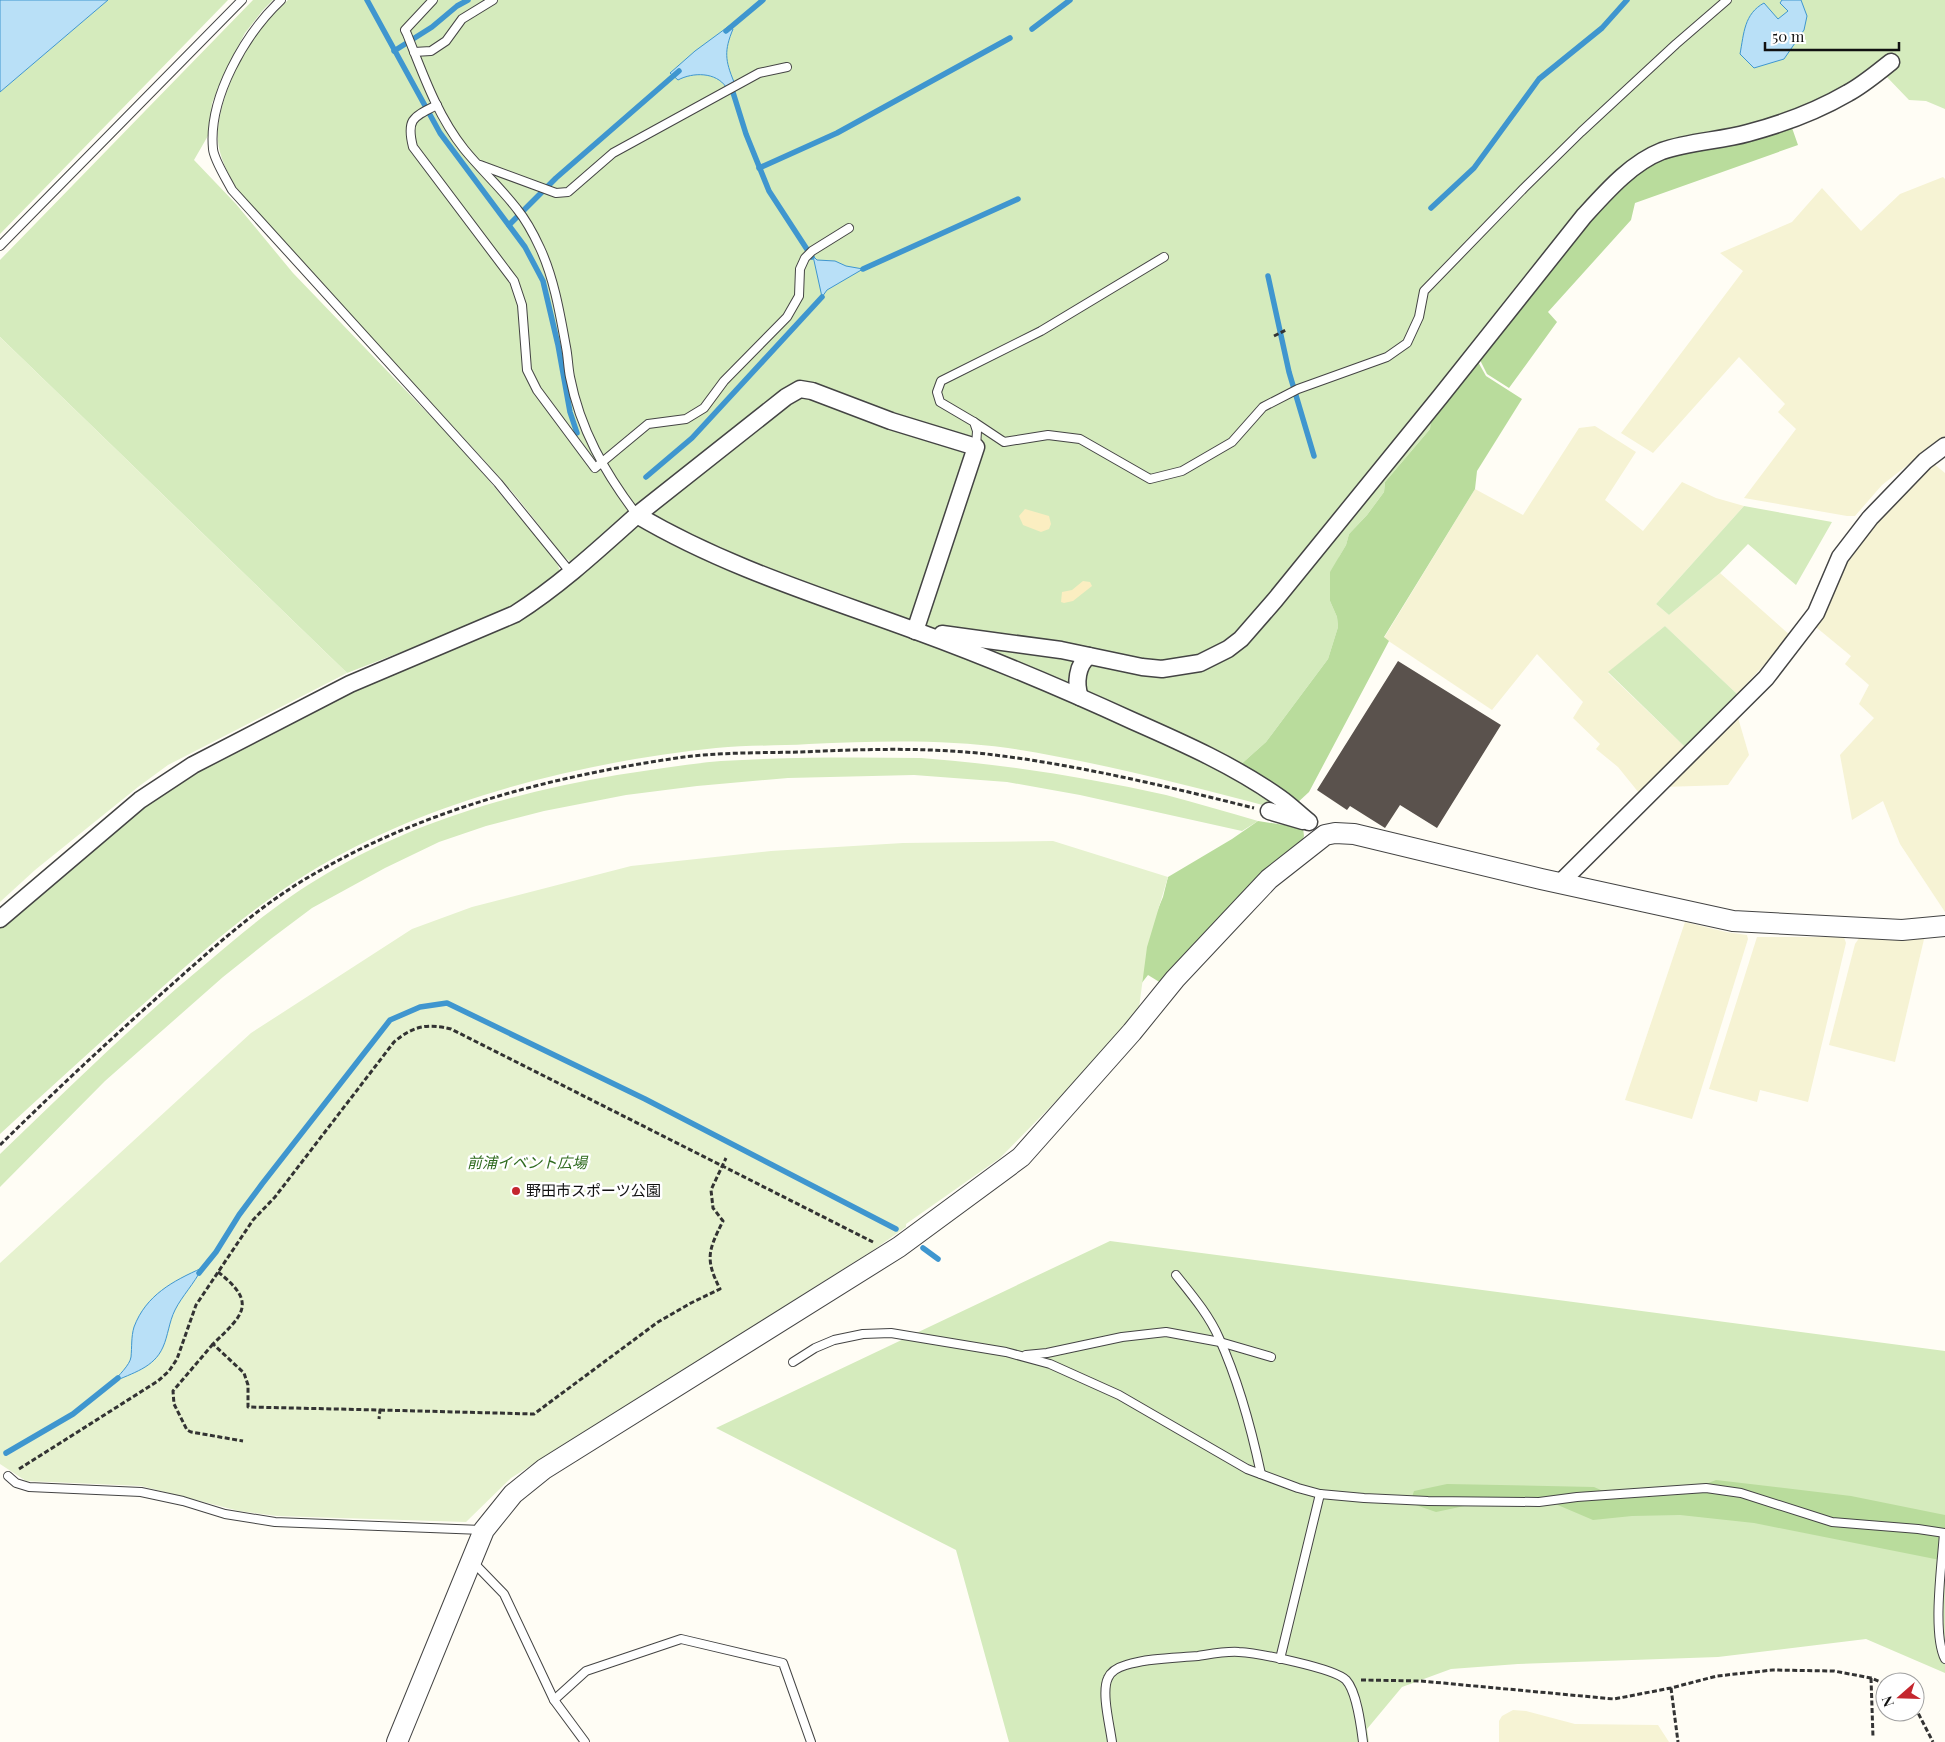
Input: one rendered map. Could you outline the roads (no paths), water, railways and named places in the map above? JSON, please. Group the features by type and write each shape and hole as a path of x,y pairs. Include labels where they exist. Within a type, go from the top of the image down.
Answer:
{"street":[{"path":"915,631 1089,656 1142,667 1162,669 1182,667 1213,658 1242,639 1440,398 1584,216 1608,190 1637,165 1662,151 1692,143 1747,134 1783,122 1848,93 1891,62"},
{"path":"0,919 140,800 193,765 350,684 515,614 538,599 571,573 637,515 786,397 800,389 812,391 891,421 976,446 915,631"},
{"path":"1560,883 1766,678 1816,613 1840,557 1870,518 1925,461 1945,446"},
{"path":"637,515 678,538 750,571 1005,665 1186,745 1280,798 1325,835"},
{"path":"1080,697 1077,684 1081,664 1089,656"},
{"path":"1269,811 1309,822"},
{"path":"397,1742 484,1530 512,1494 544,1469 892,1252 1021,1157 1132,1032 1175,979 1243,906 1269,879 1325,835 1335,832 1354,834 1560,883 1733,921 1902,930 1945,926"}],"lane":[{"path":"0,246 242,0"},
{"path":"281,0 267,13 240,52 223,90 214,118 213,151 232,190 498,483 571,573"},
{"path":"433,0 405,30 435,106 464,149 517,208 525,220 549,271 567,348 570,377 582,422 590,442 614,486 637,515"},
{"path":"413,50 431,51 446,41 462,18 493,0"},
{"path":"1164,257 1041,332 941,381 937,392 940,402 1004,442 1048,434 1080,439 1150,479 1182,471 1232,442 1263,407 1298,389 1387,356 1406,343 1419,317 1424,291 1581,132 1676,44 1728,0"},
{"path":"478,164 552,192 568,192 613,153 759,73 787,66"},
{"path":"435,106 422,112 412,122 409,132 413,147 514,281 522,305 527,370 537,390 595,468 648,424 686,419 704,408 724,380 787,317 799,296 800,269 805,258 812,251 849,228"},
{"path":"974,422 977,430 976,446"},
{"path":"1176,1275 1202,1309 1220,1342 1243,1403 1260,1474"},
{"path":"1019,1356 1047,1353 1150,1333 1166,1332 1220,1342 1271,1357"},
{"path":"793,1362 815,1348 834,1340 863,1334 891,1333 1006,1352 1050,1364 1119,1395 1247,1469 1320,1494 1419,1501 1531,1502 1706,1488 1741,1493 1832,1522 1944,1533 1939,1639 1945,1659"},
{"path":"8,1476 16,1483 29,1487 141,1492 183,1501 225,1514 275,1522 484,1530"},
{"path":"1280,1660 1320,1494"},
{"path":"472,1560 504,1594 554,1700 585,1742"},
{"path":"554,1700 586,1671 681,1638 783,1663 811,1742"},
{"path":"1112,1742 1106,1687 1108,1678 1118,1668 1136,1662 1237,1652 1332,1672 1345,1680 1352,1691 1363,1742"}],"water":[{"path":"0,0 108,0 0,92"},
{"path":"1782,0 1801,0 1807,16 1804,30 1784,59 1754,68 1740,54 1746,25 1752,13 1764,3 1778,19 1788,11 1780,3"},
{"path":"729,26 733,29 728,43 727,61 734,82 726,87 722,82 710,76 697,75 678,80 670,73 695,51"},
{"path":"813,256 817,260 835,261 846,266 863,269 827,290 822,297"},
{"path":"202,1268 175,1310 165,1343 159,1354 142,1369 113,1382 130,1360 134,1327 146,1306 162,1290"}],"waterway":[{"path":"367,0 440,133 525,247 543,281 558,345 570,412 577,433"},
{"path":"394,51 432,27 457,6 468,0"},
{"path":"726,31 763,0"},
{"path":"1032,29 1070,0"},
{"path":"1431,208 1474,168 1539,79 1602,28 1627,0"},
{"path":"759,168 837,133 1010,38"},
{"path":"509,225 556,178 679,71"},
{"path":"731,86 746,134 769,191 812,257"},
{"path":"863,269 1018,199"},
{"path":"1268,276 1289,372 1314,456"},
{"path":"646,477 692,438 822,297"},
{"path":"199,1273 216,1252 239,1215 262,1184 390,1020 420,1007 447,1003 645,1099 896,1229"},
{"path":"923,1248 938,1259"},
{"path":"6,1453 73,1414 118,1378"}],"place":[{"name":"野田市スポーツ公園","path":"516,1191"}],"park label":[{"name":"前浦イベント広場","path":"527,1163"}]}
